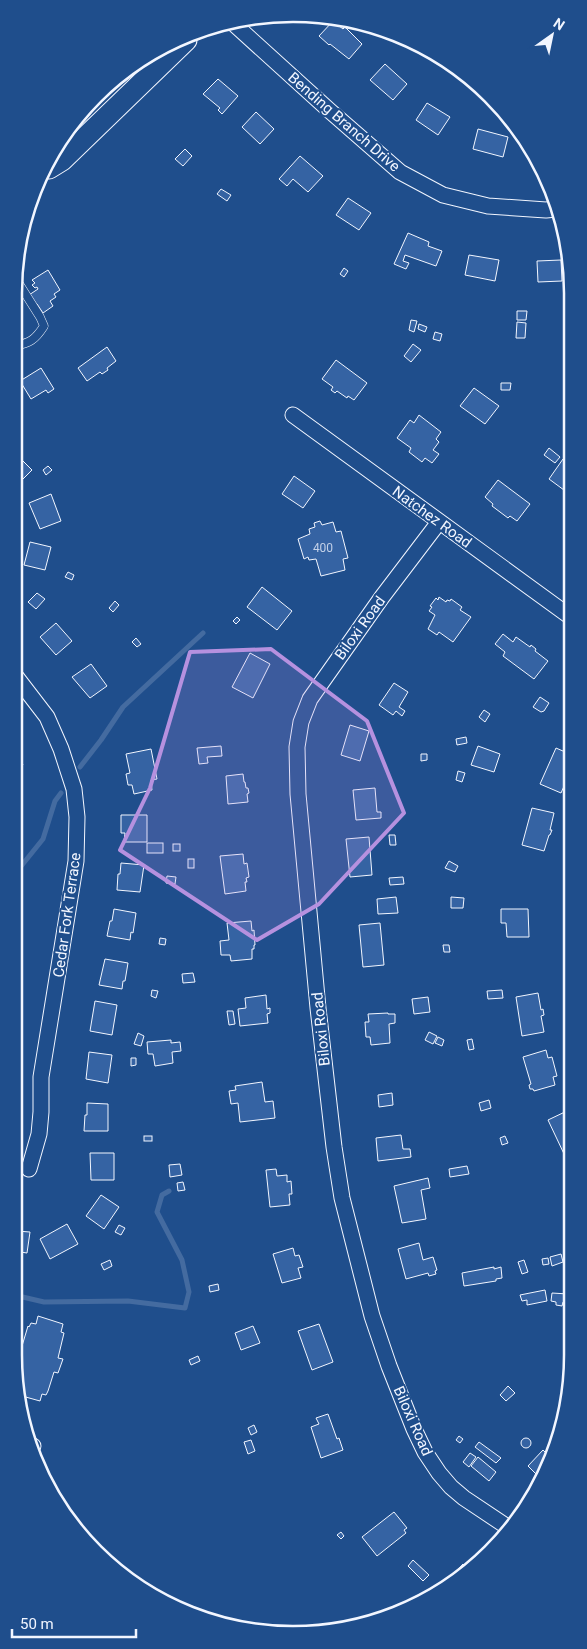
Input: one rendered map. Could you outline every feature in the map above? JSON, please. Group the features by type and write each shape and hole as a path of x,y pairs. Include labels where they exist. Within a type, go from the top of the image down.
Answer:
{"street":[{"name":"Bending Branch Drive","path":"239,28 400,172 443,195 488,206 551,209"},
{"path":"56,164 62,160 177,49"},
{"name":"Natchez Road","path":"293,415 564,612"},
{"name":"Biloxi Road","path":"439,522 377,604 310,699 301,722 297,747 298,794 318,1008 334,1147 344,1207 372,1316 410,1420 425,1452 451,1488 504,1525"},
{"name":"Cedar Fork Terrace","path":"22,684 47,717 61,749 74,789 76,818 76,861 41,1077 39,1134 29,1169"}],"lane":[{"path":"22,289 44,326 38,336 27,344 22,345"}],"highlighted area":[{"path":"271,649 367,721 404,813 319,904 257,940 120,850 150,788 190,652"}],"building":[{"path":"329,25 343,29 346,28 362,44 349,59 319,36"},
{"path":"385,64 407,84 393,100 370,80"},
{"path":"218,79 238,96 222,114 218,110 220,108 203,94"},
{"path":"427,103 450,117 438,135 416,120"},
{"path":"256,112 274,129 260,144 242,127"},
{"path":"478,129 508,137 503,157 473,149"},
{"path":"185,149 192,156 183,166 175,159"},
{"path":"300,156 323,176 308,192 293,179 287,186 279,179"},
{"path":"221,189 231,195 227,201 217,194"},
{"path":"348,198 371,213 359,230 336,215"},
{"path":"408,233 429,242 428,246 442,251 436,266 405,255 403,261 409,263 406,269 394,264"},
{"path":"469,255 499,260 495,281 465,275"},
{"path":"561,260 562,281 538,282 537,261"},
{"path":"344,268 348,271 344,277 340,274"},
{"path":"48,270 60,290 54,294 56,297 50,301 53,306 43,313 29,295 38,289 32,285 35,283 32,280"},
{"path":"517,311 527,311 526,320 517,320"},
{"path":"411,320 417,321 414,332 409,330"},
{"path":"517,322 526,323 525,338 516,338"},
{"path":"419,324 427,327 425,332 418,329"},
{"path":"435,332 442,334 440,341 433,339"},
{"path":"413,344 421,350 411,362 404,356"},
{"path":"107,347 116,361 107,368 108,370 102,374 100,372 87,381 78,368"},
{"path":"336,360 367,383 354,400 348,396 347,398 337,391 335,393 331,390 333,387 322,379"},
{"path":"41,368 54,389 48,393 46,390 31,399 22,384 22,380"},
{"path":"501,383 511,383 510,390 501,390"},
{"path":"474,388 499,406 485,424 460,406"},
{"path":"419,415 441,432 436,439 439,442 433,450 439,454 432,463 425,458 422,462 409,452 411,448 397,438 410,420 414,423"},
{"path":"549,448 560,457 555,463 544,455"},
{"path":"563,459 564,490 549,479"},
{"path":"22,460 32,470 22,480"},
{"path":"48,466 52,470 46,475 43,470"},
{"path":"294,476 315,491 303,508 282,494"},
{"path":"498,480 530,504 517,521 510,516 508,518 492,506 493,504 485,497"},
{"path":"51,494 61,521 40,529 29,503"},
{"path":"320,521 322,525 333,522 336,532 341,531 348,558 343,559 345,570 321,576 316,559 309,560 308,557 304,559 298,539 310,534 309,529 315,527 314,523"},
{"path":"30,542 51,547 45,570 24,565"},
{"path":"68,572 74,575 72,580 65,577"},
{"path":"262,587 292,611 277,630 247,607"},
{"path":"37,593 45,599 36,609 28,602"},
{"path":"439,597 446,602 451,599 462,607 460,610 471,617 453,642 439,632 437,635 428,629 435,615 429,611 432,607 430,606"},
{"path":"115,601 119,605 113,612 109,608"},
{"path":"237,617 240,620 236,624 233,621"},
{"path":"56,623 72,641 56,655 40,637"},
{"path":"503,634 513,642 516,637 530,647 531,645 536,649 535,651 548,661 534,679 503,656 505,652 495,644"},
{"path":"136,638 141,644 137,647 132,642"},
{"path":"250,653 270,664 253,698 232,687"},
{"path":"91,664 107,686 90,698 72,677"},
{"path":"394,683 408,692 399,707 405,711 402,716 396,711 393,715 379,705"},
{"path":"540,697 549,703 544,711 541,712 533,707"},
{"path":"484,710 490,714 485,722 479,717"},
{"path":"350,725 369,731 360,761 341,755"},
{"path":"466,737 467,743 457,745 456,739"},
{"path":"221,746 222,756 207,757 208,763 199,764 197,748"},
{"path":"478,746 500,754 494,772 471,765"},
{"path":"556,748 564,752 564,786 561,793 540,784"},
{"path":"151,749 157,779 151,780 152,790 134,794 132,785 128,785 126,774 130,773 126,754"},
{"path":"421,754 427,754 427,760 421,761"},
{"path":"458,771 465,773 462,782 456,780"},
{"path":"243,774 249,793 247,794 248,802 228,804 226,776"},
{"path":"375,788 377,812 381,812 381,818 356,820 353,790"},
{"path":"532,808 554,813 550,830 552,830 544,851 522,845"},
{"path":"121,815 147,815 147,842 124,842 125,833 121,833"},
{"path":"389,835 395,835 396,845 390,845"},
{"path":"369,837 372,875 350,877 346,839"},
{"path":"147,843 163,843 163,853 147,853"},
{"path":"173,844 180,844 180,851 173,851"},
{"path":"243,854 244,864 247,863 249,877 246,878 247,882 245,882 246,891 225,894 220,856"},
{"path":"188,859 194,859 194,868 188,868"},
{"path":"449,861 458,866 455,872 445,868"},
{"path":"121,863 144,865 140,892 117,890"},
{"path":"167,876 176,877 175,884 166,883"},
{"path":"403,877 404,884 390,885 389,878"},
{"path":"396,897 398,913 378,914 377,899"},
{"path":"451,897 464,898 463,908 451,908"},
{"path":"114,909 136,913 130,940 107,936"},
{"path":"501,909 528,909 529,937 507,937 506,923 501,923"},
{"path":"251,921 255,945 254,949 252,949 252,959 231,961 230,955 221,955 220,941 229,940 227,923"},
{"path":"380,923 384,965 363,967 359,925"},
{"path":"160,938 166,939 165,945 159,944"},
{"path":"443,945 449,945 450,952 444,952"},
{"path":"105,959 128,963 122,989 99,985"},
{"path":"193,973 195,982 183,983 182,974"},
{"path":"152,990 158,991 156,998 151,996"},
{"path":"502,990 503,998 488,999 487,991"},
{"path":"538,993 541,1010 543,1009 544,1015 541,1016 544,1032 522,1036 516,997"},
{"path":"266,995 267,1009 270,1008 270,1013 267,1014 268,1023 240,1026 238,1009 246,1008 245,998"},
{"path":"428,997 430,1012 414,1014 412,999"},
{"path":"95,1001 117,1005 112,1035 90,1031"},
{"path":"227,1011 233,1011 235,1024 229,1025"},
{"path":"368,1014 395,1014 395,1023 389,1024 390,1043 371,1045 370,1037 366,1037 365,1022 369,1022"},
{"path":"429,1032 437,1036 433,1044 425,1040"},
{"path":"138,1033 144,1036 141,1046 134,1044"},
{"path":"438,1037 444,1040 442,1046 435,1043"},
{"path":"472,1039 474,1049 469,1050 467,1040"},
{"path":"171,1040 171,1043 180,1042 181,1051 172,1052 173,1063 155,1066 153,1054 148,1054 147,1042"},
{"path":"546,1050 548,1058 552,1057 557,1076 553,1077 555,1085 534,1091 530,1089 529,1085 531,1084 523,1057"},
{"path":"89,1052 112,1055 108,1083 86,1079"},
{"path":"131,1058 136,1058 136,1065 131,1066"},
{"path":"262,1082 265,1102 273,1101 275,1118 240,1122 238,1103 231,1104 229,1091 236,1090 235,1086"},
{"path":"392,1093 393,1105 379,1107 378,1095"},
{"path":"489,1100 491,1108 481,1111 479,1103"},
{"path":"87,1103 108,1104 108,1131 84,1131"},
{"path":"564,1112 564,1154 548,1120"},
{"path":"401,1135 403,1149 410,1149 411,1157 378,1161 376,1138"},
{"path":"144,1136 152,1136 152,1141 144,1141"},
{"path":"505,1136 508,1143 502,1145 500,1138"},
{"path":"90,1153 114,1153 114,1180 91,1180"},
{"path":"180,1164 182,1175 170,1177 169,1165"},
{"path":"467,1166 469,1174 450,1177 449,1169"},
{"path":"276,1169 277,1176 287,1175 287,1182 291,1181 292,1194 289,1194 290,1205 270,1207 266,1170"},
{"path":"428,1178 430,1188 421,1190 426,1219 402,1223 394,1186"},
{"path":"183,1182 185,1190 178,1191 177,1183"},
{"path":"101,1195 119,1207 104,1229 86,1216"},
{"path":"67,1224 78,1244 50,1259 40,1239"},
{"path":"119,1225 125,1228 121,1235 115,1232"},
{"path":"22,1231 30,1232 27,1253 22,1252"},
{"path":"419,1243 423,1260 433,1257 437,1270 435,1271 436,1274 429,1276 428,1273 406,1279 398,1249"},
{"path":"293,1248 295,1256 299,1255 303,1267 298,1268 301,1278 282,1283 273,1254"},
{"path":"561,1254 563,1262 552,1266 550,1257"},
{"path":"548,1258 549,1264 543,1265 542,1259"},
{"path":"110,1260 112,1266 104,1270 101,1264"},
{"path":"524,1260 528,1272 522,1274 518,1262"},
{"path":"494,1267 494,1269 501,1267 502,1278 496,1279 496,1281 464,1286 462,1273"},
{"path":"218,1284 219,1290 210,1292 209,1286"},
{"path":"545,1290 547,1301 527,1305 527,1300 522,1301 520,1295"},
{"path":"552,1293 564,1294 562,1306 556,1305 556,1302 551,1301"},
{"path":"38,1316 63,1324 61,1332 64,1333 58,1358 63,1359 58,1373 54,1372 46,1395 42,1394 40,1401 26,1397 22,1356 22,1346 28,1326 31,1323 36,1324"},
{"path":"319,1324 333,1362 312,1370 298,1331"},
{"path":"253,1326 260,1343 241,1350 235,1333"},
{"path":"198,1356 200,1361 191,1365 189,1360"},
{"path":"508,1386 515,1393 506,1401 500,1395"},
{"path":"328,1414 343,1450 321,1458 311,1427 319,1424 316,1418"},
{"path":"254,1425 257,1432 251,1435 248,1428"},
{"path":"459,1436 463,1439 460,1443 456,1440"},
{"path":"524,1438 528,1438 531,1443 530,1447 524,1448 521,1445 521,1441"},
{"path":"251,1440 255,1451 248,1454 244,1442"},
{"path":"479,1442 501,1458 496,1463 475,1447"},
{"path":"543,1450 546,1453 537,1475 528,1466"},
{"path":"470,1453 476,1457 469,1467 463,1462"},
{"path":"478,1457 496,1472 489,1481 471,1466"},
{"path":"394,1512 407,1528 404,1530 406,1533 377,1556 362,1537"},
{"path":"341,1532 344,1536 341,1539 337,1535"},
{"path":"413,1560 429,1575 423,1581 408,1566"}],"waterway":[{"path":"80,767 123,707 203,633"},
{"path":"22,865 43,839 55,801 61,793"},
{"path":"22,1297 44,1302 128,1301 185,1308 189,1292 182,1260 157,1212 162,1195 169,1191"}]}
